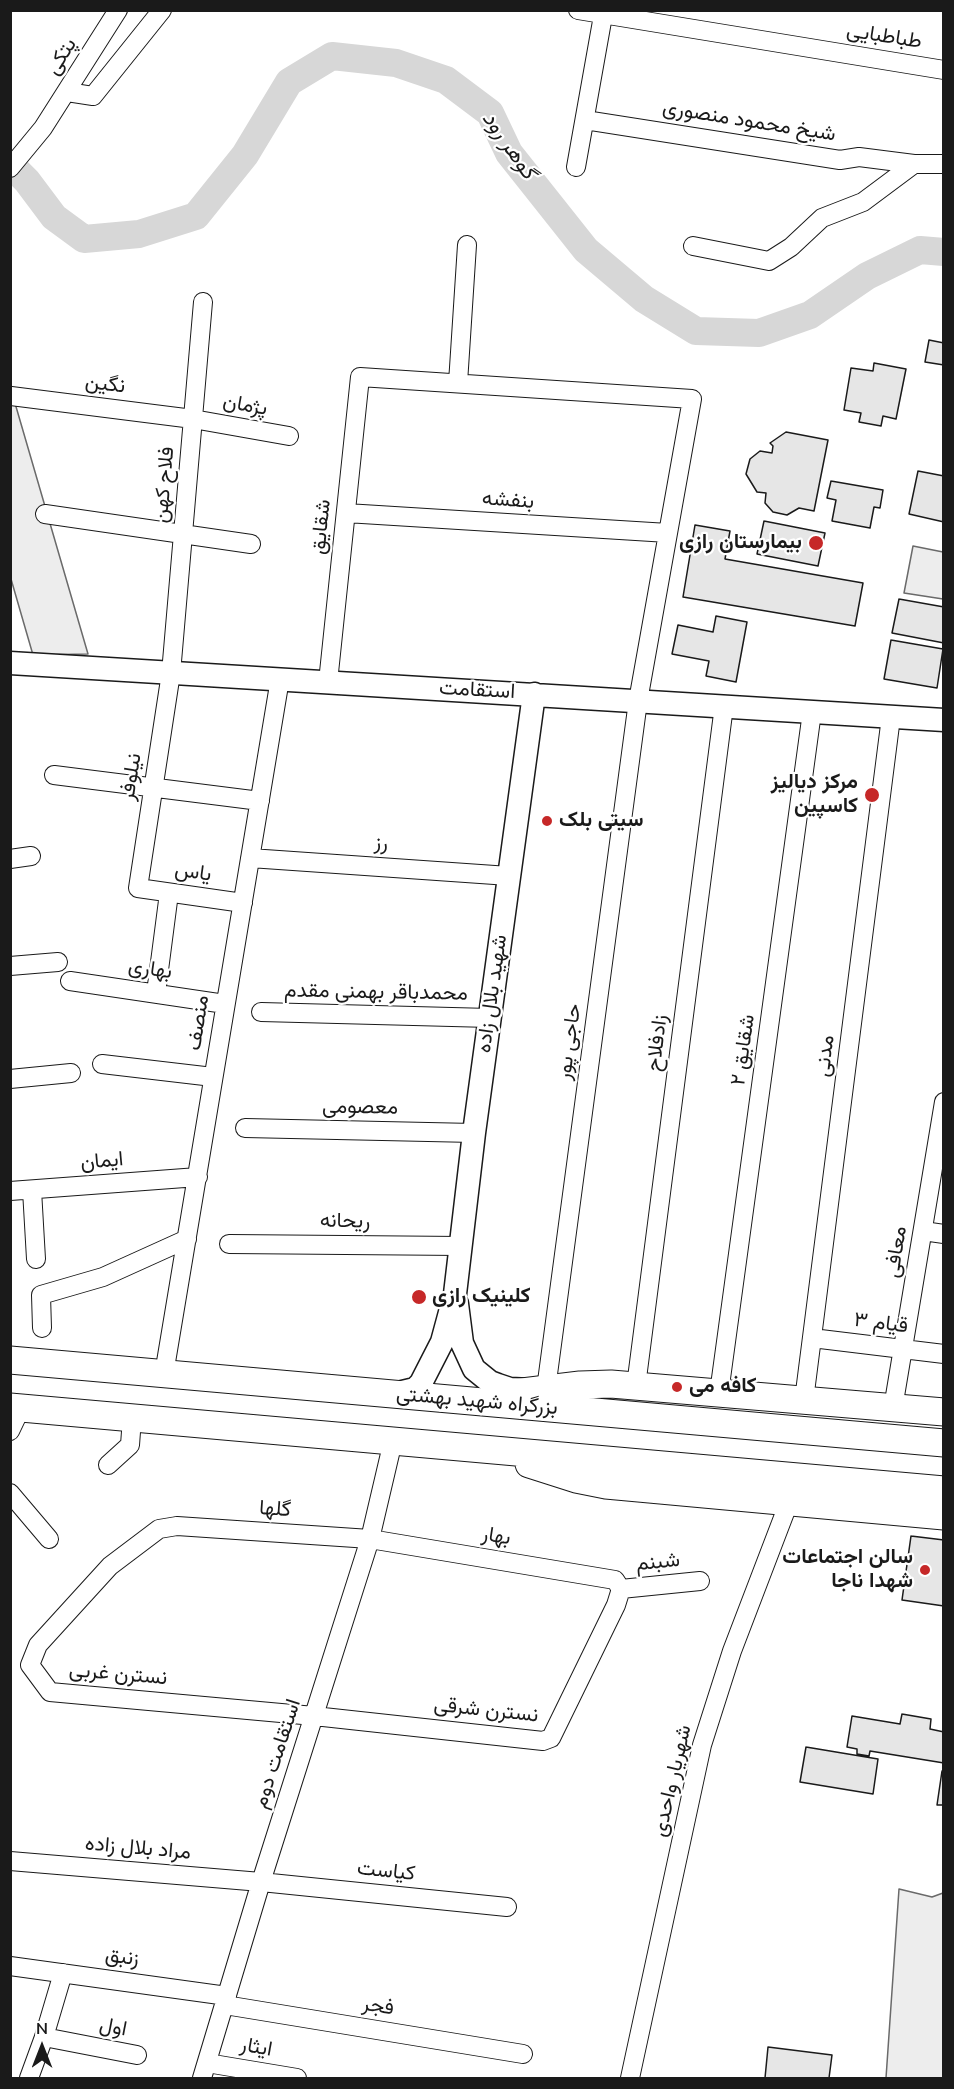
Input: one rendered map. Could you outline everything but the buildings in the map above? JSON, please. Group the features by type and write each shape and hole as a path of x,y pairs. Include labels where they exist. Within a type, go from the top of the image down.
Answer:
{"highway":[{"name":"بزرگراه شهید بهشتی","path":"10,1360 944,1443"},
{"path":"457,1400 602,1384 944,1412"},
{"path":"14,1415 132,1418 944,1490"},
{"path":"482,1449 592,1483 944,1516"}],"main road":[{"name":"استقامت","path":"10,663 944,720"},
{"name":"شهید بلال زاده","path":"391,1394 416,1389 421,1383 442,1342 455,1294 474,1133 534,694"},
{"name":"شهید بلال زاده","path":"455,1294 462,1343 474,1369 490,1382 510,1389 546,1389"}],"street":[{"name":"پتکی","path":"10,168 43,128 118,10"},
{"path":"67,92 93,96 162,10"},
{"name":"طباطبایی","path":"578,10 944,70"},
{"path":"576,167 604,13"},
{"name":"شیخ محمود منصوری","path":"585,120 840,160 859,158 914,164 944,164"},
{"path":"693,246 769,261 791,247 822,218 863,202 914,164"},
{"path":"467,245 458,383 692,399 638,701"},
{"name":"فلاح کهن","path":"171,673 203,302"},
{"name":"شقایق","path":"328,682 360,376 458,383"},
{"name":"نگین","path":"11,396 193,419"},
{"name":"پژمان","path":"193,419 289,436"},
{"name":"بنفشه","path":"346,513 668,533"},
{"path":"45,514 251,544"},
{"name":"نیلوفر","path":"138,888 171,673"},
{"name":"منصف","path":"164,1374 280,679"},
{"name":"حاجی پور","path":"546,1389 638,701"},
{"name":"زادفلاح","path":"636,1386 724,706"},
{"name":"شقایق ۲","path":"719,1393 812,712"},
{"name":"مدنی","path":"804,1400 891,717"},
{"path":"54,775 260,801"},
{"path":"10,859 31,856"},
{"name":"رز","path":"250,858 509,876"},
{"name":"یاس","path":"138,888 243,903"},
{"path":"156,993 169,893"},
{"path":"10,966 58,962"},
{"name":"بهاری","path":"70,981 225,1004"},
{"name":"محمدباقر بهمنی مقدم","path":"261,1012 490,1018"},
{"path":"102,1064 213,1077"},
{"path":"10,1079 71,1073"},
{"name":"معافی","path":"893,1408 944,1102"},
{"name":"معصومی","path":"245,1128 474,1133"},
{"name":"ایمان","path":"10,1191 198,1177"},
{"path":"32,1190 36,1259"},
{"path":"922,1232 944,1234"},
{"path":"42,1328 41,1295 103,1277 187,1239"},
{"name":"ریحانه","path":"229,1244 461,1246"},
{"name":"قیام ۳","path":"812,1338 944,1354"},
{"path":"108,1465 130,1445 132,1418"},
{"name":"استقامت دوم","path":"204,2071 261,1882 370,1539 393,1441"},
{"path":"10,1493 49,1539"},
{"name":"شهریار واحدی","path":"630,2079 702,1745 732,1652 789,1502"},
{"name":"گلها","path":"177,1526 370,1539"},
{"name":"نسترن غربی","path":"177,1526 159,1529 110,1566 38,1645 30,1665 36,1676 50,1692 314,1716"},
{"name":"بهار","path":"370,1539 618,1584"},
{"name":"شبنم","path":"618,1584 700,1581"},
{"name":"نسترن شرقی","path":"314,1716 543,1741 551,1738 616,1605 618,1584"},
{"name":"مراد بلال زاده","path":"10,1861 261,1882"},
{"name":"کیاست","path":"261,1882 507,1906"},
{"name":"زنبق","path":"10,1966 226,2000"},
{"path":"29,2079 63,1973"},
{"name":"فجر","path":"226,2000 523,2054"},
{"name":"اول","path":"44,2037 137,2055"},
{"name":"ایثار","path":"204,2071 297,2079"}],"shaded area":[{"path":"10,386 88,654 33,655 11,579"},
{"path":"913,546 943,552 943,599 904,593"},
{"path":"899,1889 932,1897 943,1893 943,2078 886,2078"}],"waterway":[{"name":"گوهر رود","path":"10,164 27,181 54,217 84,239 139,234 196,216 245,155 289,82 332,56 396,63 446,80 490,113 509,153 586,250 644,299 696,331 759,333 810,315 867,276 920,250 944,252"}],"place":[{"name":"بیمارستان رازی","path":"816,543"},
{"name":"مرکز دیالیز کاسپین","path":"872,795"},
{"name":"سیتی بلک","path":"547,821"},
{"name":"کلینیک رازی","path":"419,1297"},
{"name":"کافه می","path":"677,1387"},
{"name":"سالن اجتماعات شهدا ناجا","path":"925,1570"}]}
